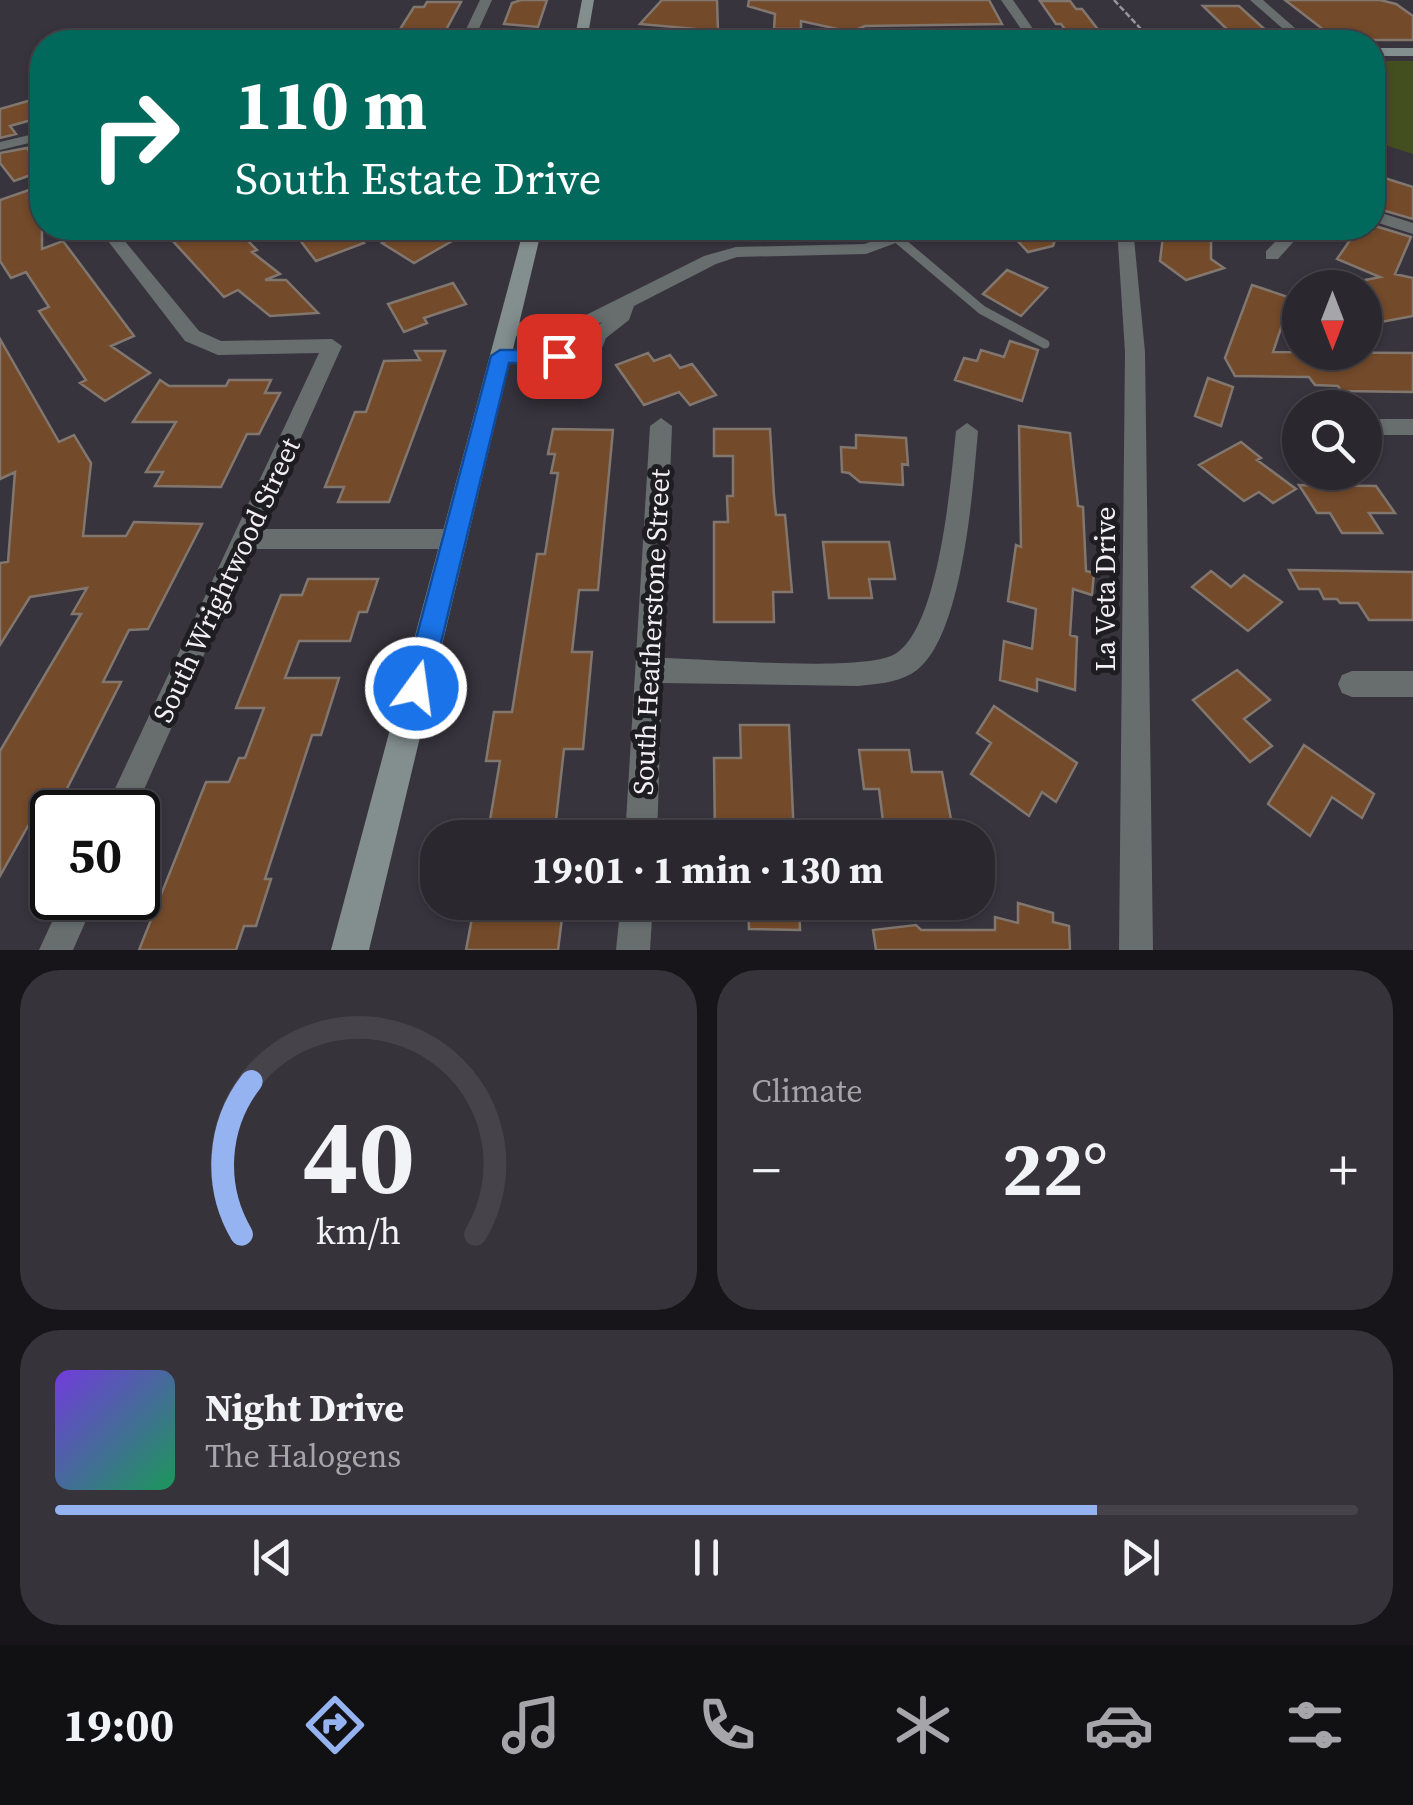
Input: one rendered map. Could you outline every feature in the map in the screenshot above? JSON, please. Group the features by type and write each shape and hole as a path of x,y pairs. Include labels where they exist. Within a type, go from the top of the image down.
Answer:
{"main road":[{"path":"582,30 588,0"},
{"path":"1385,52 1413,52"},
{"path":"350,950 530,240"}],"street":[{"path":"472,30 486,0"},
{"path":"1007,0 1028,30"},
{"path":"1256,0 1291,30"},
{"path":"0,146 30,139"},
{"path":"1385,219 1413,229"},
{"name":"South Wrightwood Street","path":"116,240 192,336 218,348 332,346 130,790"},
{"path":"736,252 741,240"},
{"path":"504,343 589,330 622,316 625,305 710,260 736,252 832,252 900,240"},
{"name":"La Veta Drive","path":"1126,240 1135,352 1136,950"},
{"path":"1272,256 1287,240"},
{"path":"504,343 580,356 593,348 589,330"},
{"name":"South Heatherstone Street","path":"642,820 661,426"},
{"path":"1382,427 1413,428"},
{"path":"652,670 865,674 905,664 932,631 956,524 966,432"},
{"path":"246,539 454,539"},
{"path":"1352,684 1413,684"},
{"path":"56,950 70,920"},
{"path":"634,950 635,920"}],"lane":[{"path":"900,240 982,310 1045,344"}],"path":[{"path":"1114,0 1142,30"}],"green space":[{"path":"1385,61 1413,61 1413,154 1385,145"}],"building":[{"path":"547,0 538,27 504,24 512,3"},
{"path":"662,0 717,0 718,30 640,24"},
{"path":"749,0 989,0 1002,24 865,26 842,30 801,21 801,29 774,29 775,14 748,6"},
{"path":"1285,0 1380,0 1396,4 1413,16 1413,40 1385,40 1385,30 1324,30"},
{"path":"1040,1 1070,1 1098,30 1066,30 1056,24"},
{"path":"427,2 461,2 446,30 400,30 414,7 424,7"},
{"path":"1203,6 1239,6 1265,30 1228,30"},
{"path":"30,100 30,120 10,126 16,134 0,138 0,109"},
{"path":"27,148 30,175 14,181 0,163 0,153"},
{"path":"1385,178 1413,187 1413,219 1385,211"},
{"path":"29,190 30,240 42,240 42,249 63,241 134,336 111,346 150,373 105,401 80,383 86,380 39,311 49,307 26,272 11,278 0,261 0,200"},
{"path":"1385,229 1411,237 1395,274 1413,278 1413,316 1382,322 1382,270 1363,270 1337,259 1350,240 1385,240"},
{"path":"172,240 247,240 257,250 252,252 280,274 265,280 286,280 318,313 270,316 238,290 224,297"},
{"path":"300,240 364,243 316,261"},
{"path":"388,240 453,240 414,263 382,243"},
{"path":"1017,240 1055,240 1053,246 1028,252"},
{"path":"1163,240 1211,240 1211,259 1224,268 1186,280 1160,261"},
{"path":"1007,270 1047,288 1021,316 983,294"},
{"path":"453,283 466,304 424,318 427,323 404,332 388,304"},
{"path":"1252,285 1282,295 1282,325 1273,352 1282,352 1282,370 1382,370 1382,353 1413,353 1413,392 1340,390 1338,386 1315,385 1309,377 1235,376 1225,358"},
{"path":"0,339 59,442 74,435 91,463 83,536 126,536 134,522 202,524 148,629 129,630 103,682 121,682 66,790 30,790 30,826 0,876 0,751 81,614 72,614 87,588 30,597 0,645 0,563 8,562 15,472 0,479"},
{"path":"1010,341 1038,350 1022,401 955,380 964,358 977,361 981,350 1004,357"},
{"path":"415,351 445,351 389,502 338,502 344,487 325,487 355,412 366,412 384,361 420,360"},
{"path":"648,353 654,361 670,355 680,368 692,364 716,395 690,405 679,392 644,405 616,365"},
{"path":"1208,378 1233,387 1221,426 1195,416"},
{"path":"160,380 169,386 226,386 229,380 271,380 265,393 280,393 259,434 247,434 221,487 155,486 163,472 146,472 176,422 133,422"},
{"path":"1019,426 1070,433 1078,506 1083,507 1086,571 1094,573 1092,595 1073,589 1070,635 1077,637 1075,690 1037,679 1037,691 1000,680 1004,641 1032,649 1036,609 1008,601 1016,545 1021,547"},
{"path":"553,429 613,430 598,590 579,590 572,652 592,652 583,749 564,749 556,820 490,820 500,761 486,761 494,712 512,712 537,554 545,554 558,473 551,473 555,454 548,454"},
{"path":"714,429 770,429 776,515 785,515 792,592 773,592 774,622 714,622 714,522 728,522 727,496 733,496 733,456 714,456"},
{"path":"856,435 906,438 908,465 902,464 903,485 860,482 842,472 841,447 856,448"},
{"path":"1241,442 1282,479 1282,490 1294,490 1273,503 1259,492 1244,501 1199,465"},
{"path":"1302,490 1379,490 1395,513 1369,513 1382,533 1342,533 1330,513 1317,513"},
{"path":"823,542 889,542 895,579 869,579 872,598 829,598"},
{"path":"1289,570 1413,572 1413,620 1369,620 1358,603 1324,599 1319,589 1299,589"},
{"path":"1211,571 1231,587 1244,575 1282,602 1248,631 1192,587"},
{"path":"308,579 378,579 367,612 359,612 350,641 299,641 285,678 339,678 321,735 312,735 265,879 271,879 256,926 244,926 236,950 139,950 151,920 160,920 160,897 206,782 229,782 239,758 245,758 264,708 236,708 281,595 302,595"},
{"path":"1237,670 1270,700 1244,719 1272,746 1250,762 1193,700"},
{"path":"994,706 1077,763 1056,802 1042,792 1029,816 971,774 991,743 977,733"},
{"path":"740,725 789,725 793,820 715,820 714,758 741,758"},
{"path":"1304,745 1374,794 1362,818 1332,797 1310,836 1268,804"},
{"path":"859,750 909,750 912,772 942,772 951,820 883,820 879,789 864,789"},
{"path":"1018,903 1053,913 1053,922 1069,926 1070,950 876,950 873,930 916,925 921,930 995,930 995,917 1018,923"},
{"path":"472,920 562,920 558,950 466,950"},
{"path":"749,920 800,920 800,930 749,929"}],"route":[{"path":"416,688 500,356 559,356"}]}
